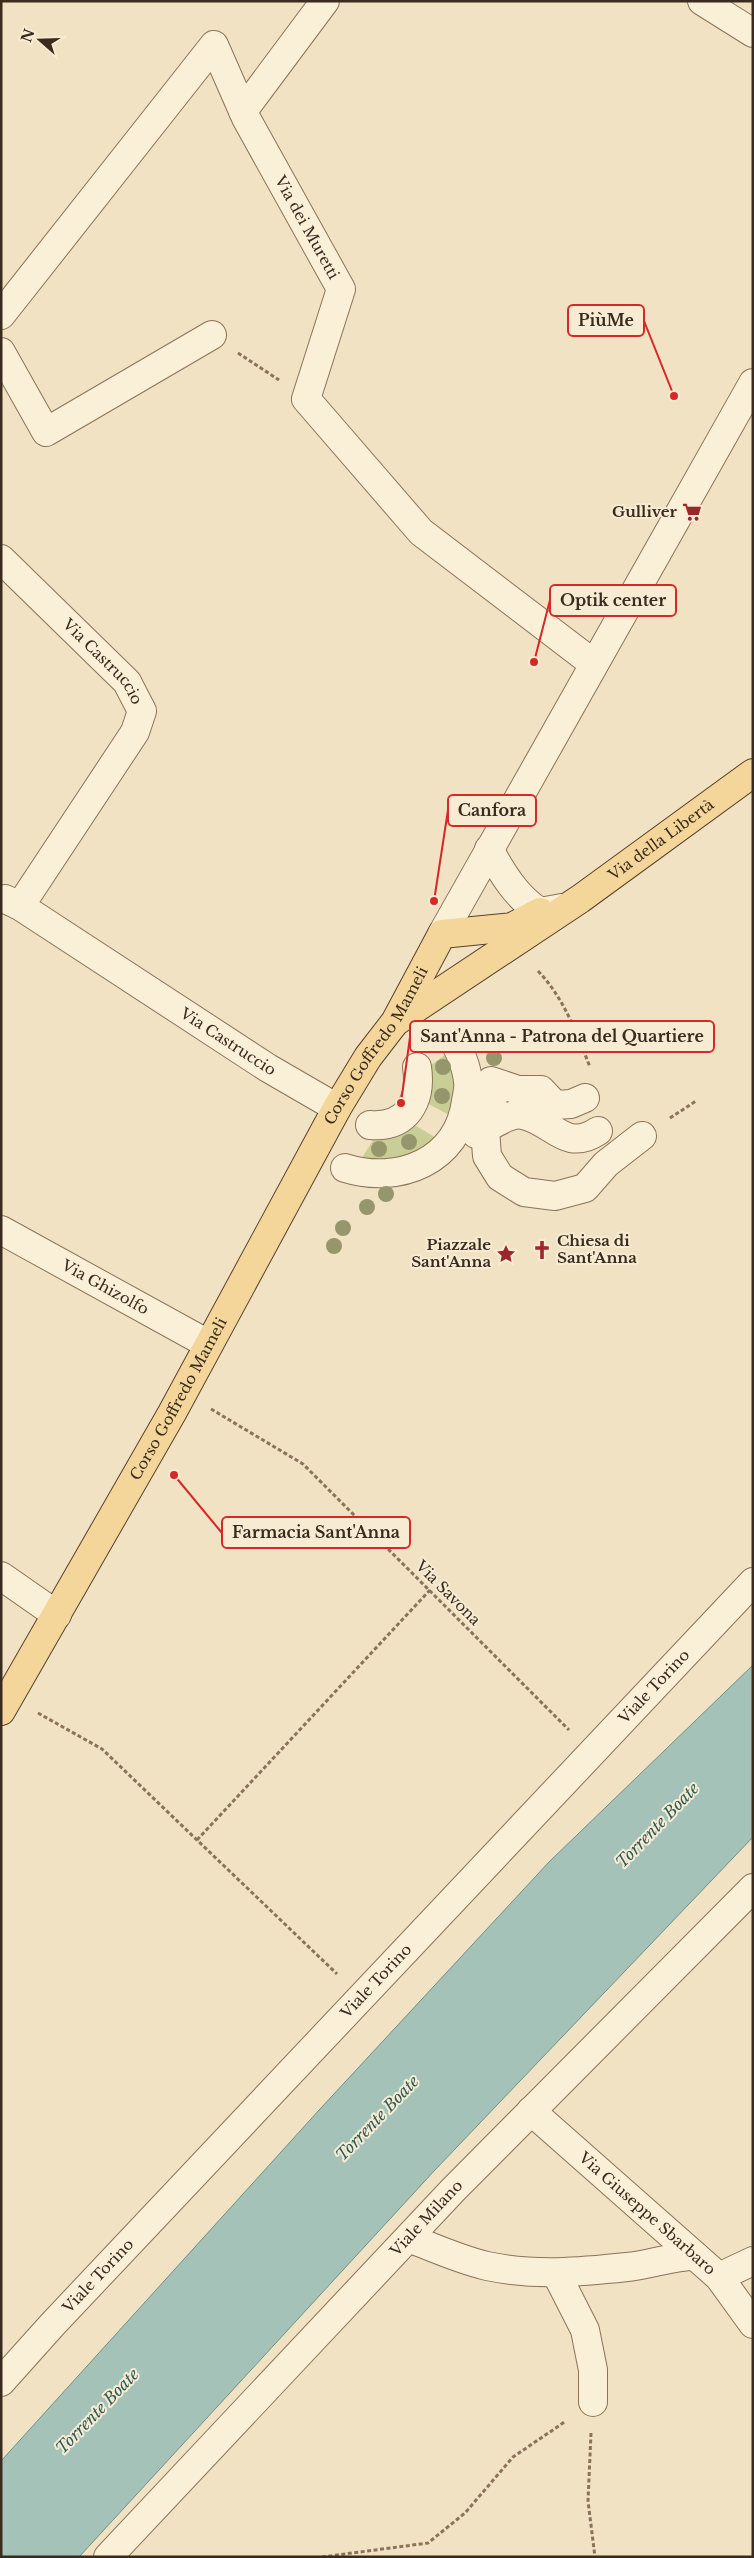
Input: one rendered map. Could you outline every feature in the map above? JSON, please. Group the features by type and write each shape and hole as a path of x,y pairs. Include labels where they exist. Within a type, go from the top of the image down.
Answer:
{"main road":[{"name":"Via della Libertà","path":"395,1022 568,907 753,773"},
{"name":"Via della Libertà","path":"442,934 512,926 540,912"},
{"name":"Corso Goffredo Mameli","path":"5,1704 58,1615 183,1392 337,1108 368,1058 395,1022 442,934"}],"street":[{"path":"243,111 325,1"},
{"path":"702,1 753,33"},
{"name":"Via dei Muretti","path":"1,315 214,45 243,111 341,289 306,399"},
{"path":"1,352 46,432 212,335"},
{"name":"Corso Goffredo Mameli","path":"442,934 753,383"},
{"path":"306,399 420,532 594,664"},
{"name":"Via Castruccio","path":"1,559 127,682 142,711 135,732 12,902 268,1068 337,1108"},
{"path":"489,849 502,872 528,904 540,912"},
{"name":"Via della Libertà","path":"540,912 568,907"},
{"path":"345,1168 365,1175 392,1173 414,1168 436,1156 456,1135 465,1111 469,1082 463,1058 453,1039"},
{"path":"370,1125 382,1126 398,1121 412,1109 419,1081 417,1067"},
{"path":"585,1098 571,1104 555,1105 541,1090 518,1090 491,1081 493,1098 486,1129 487,1156 500,1177 524,1192 556,1196 585,1188 606,1164 642,1136"},
{"path":"456,1135 472,1136 509,1117 522,1114 573,1140 588,1138 598,1131"},
{"name":"Via Ghizolfo","path":"1,1230 208,1344"},
{"path":"1,1576 58,1615"},
{"name":"Viale Torino","path":"1,2382 52,2325 753,1582"},
{"name":"Viale Milano","path":"108,2557 531,2111 753,1888"},
{"name":"Via Giuseppe Sbarbaro","path":"531,2111 719,2277 753,2324"},
{"path":"409,2238 486,2266 533,2273 556,2273 640,2266 680,2256 694,2256"},
{"path":"719,2277 753,2261"},
{"path":"556,2273 586,2330 593,2370 593,2402"}],"path":[{"path":"212,335 306,399"},
{"path":"538,971 553,987 567,1011"},
{"name":"Via Savona","path":"183,1392 303,1464 592,1753"},
{"path":"197,1840 430,1590"},
{"path":"5,1704 102,1749 361,1997"},
{"path":"322,2557 428,2543 465,2513 512,2457 593,2402"},
{"path":"593,2402 588,2501 595,2557"}],"green space":[{"path":"453,1049 458,1065 453,1117 423,1101 423,1071"},
{"path":"408,1121 438,1139 400,1161 360,1161 378,1132"}],"water":[{"name":"Torrente Boate","path":"753,1665 753,1837 435,2170 79,2557 1,2557 1,2461 320,2109 549,1862"}],"place":[{"name":"PiùMe","path":"674,396"},
{"name":"Gulliver","path":"692,512"},
{"name":"Optik center","path":"534,662"},
{"name":"Canfora","path":"434,901"},
{"name":"Sant'Anna - Patrona del Quartiere","path":"401,1103"},
{"name":"Chiesa di Sant'Anna","path":"542,1250"},
{"name":"Piazzale Sant'Anna","path":"506,1254"},
{"name":"Farmacia Sant'Anna","path":"174,1475"}]}
